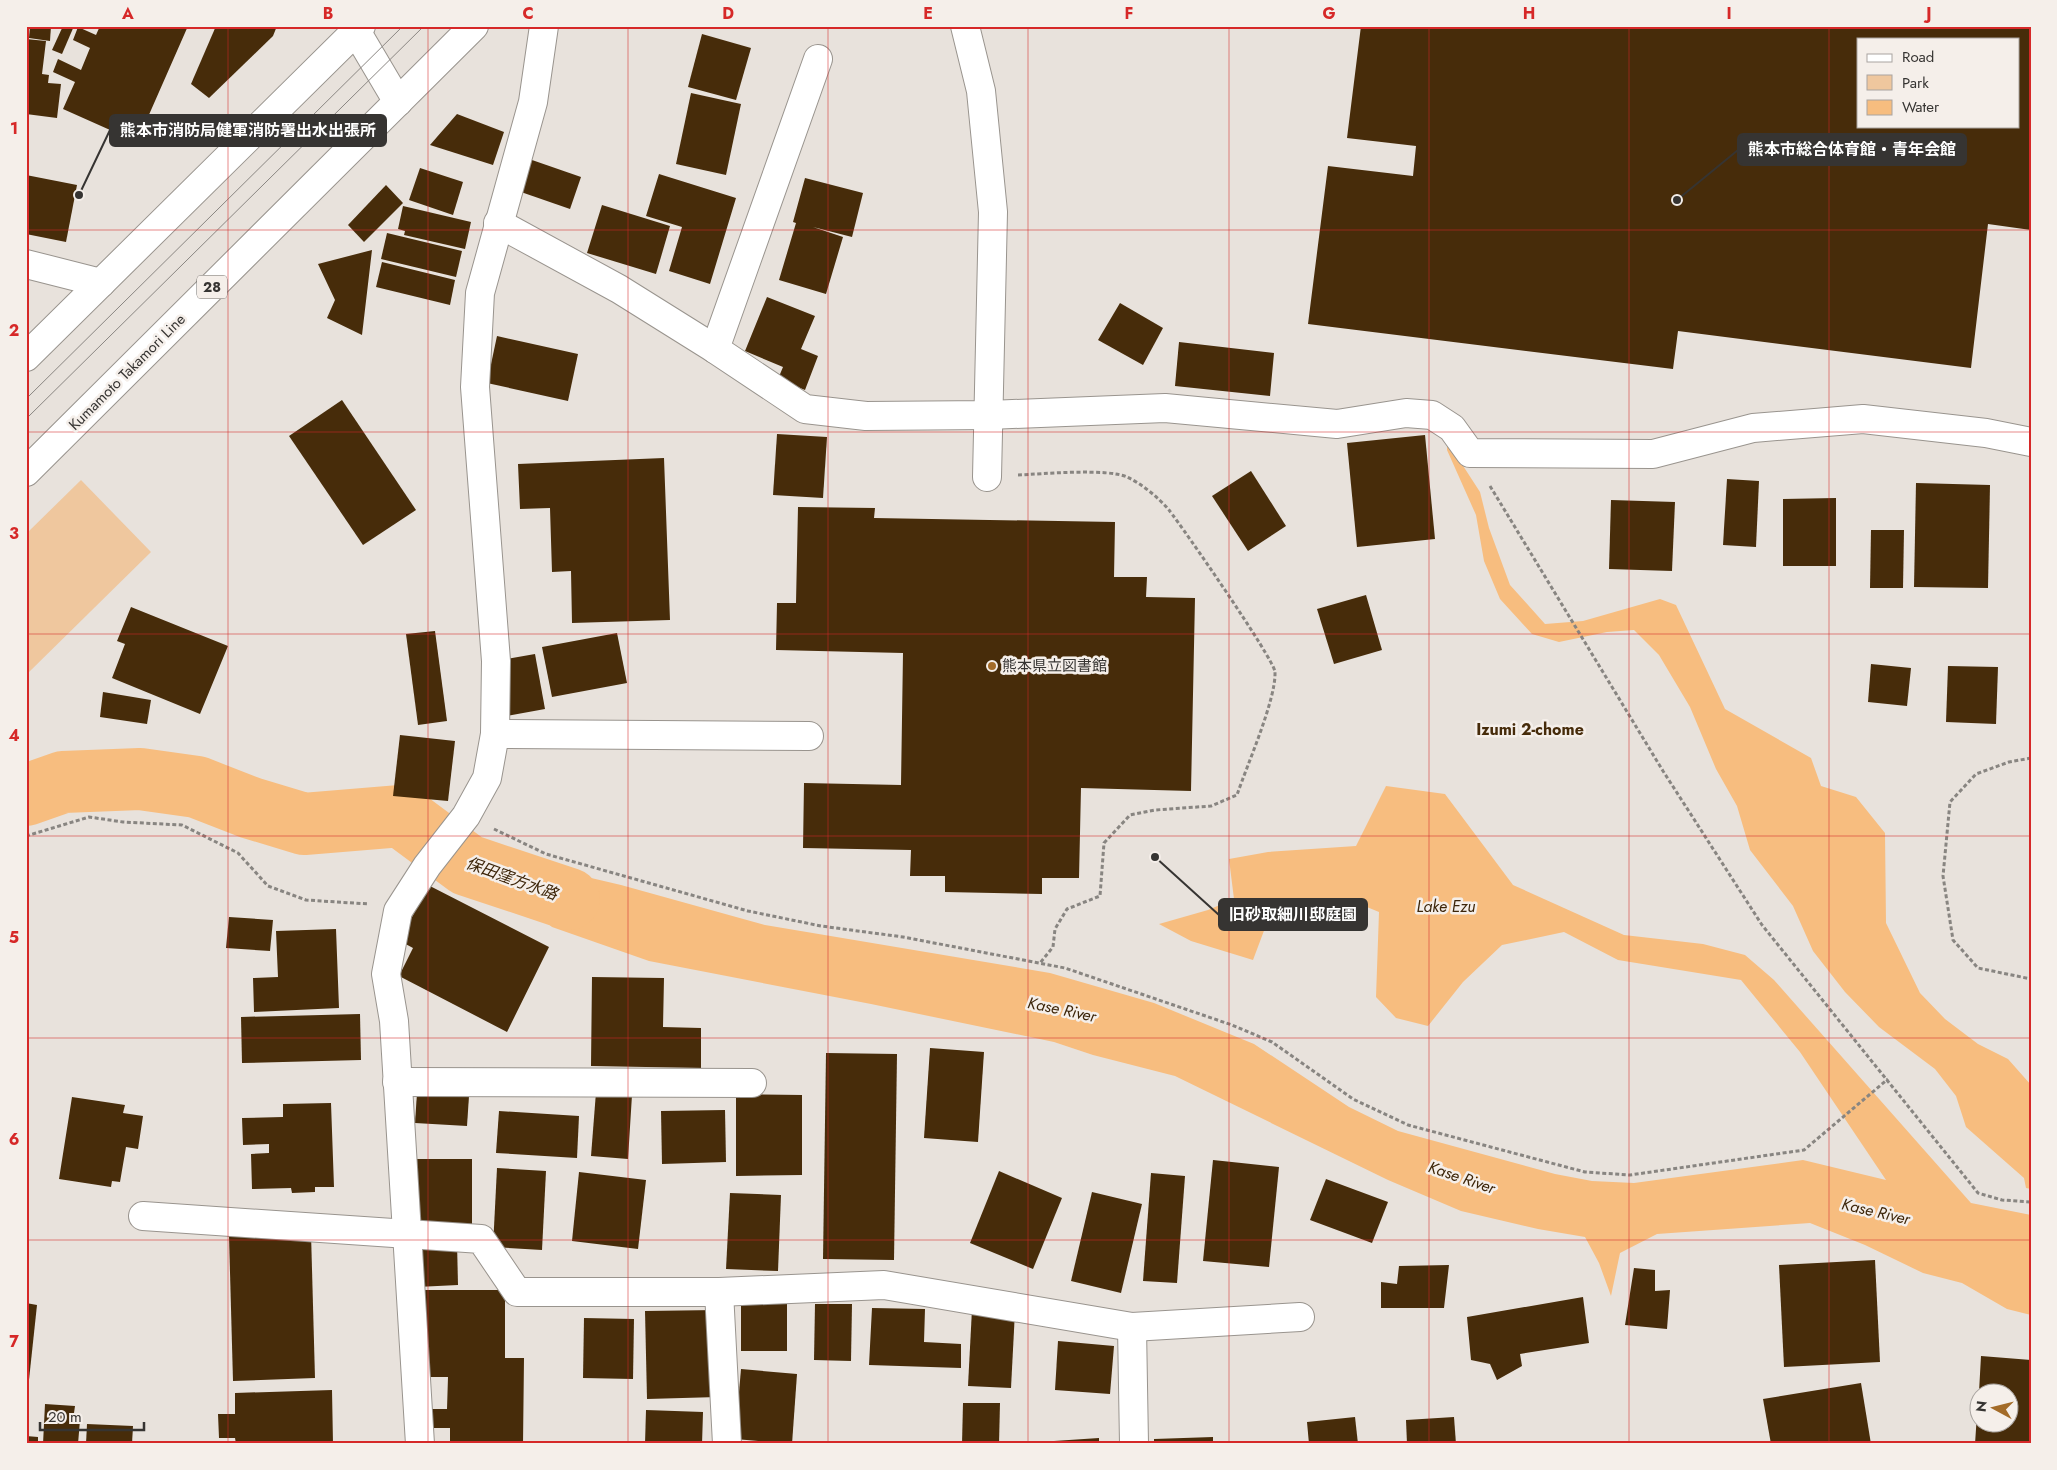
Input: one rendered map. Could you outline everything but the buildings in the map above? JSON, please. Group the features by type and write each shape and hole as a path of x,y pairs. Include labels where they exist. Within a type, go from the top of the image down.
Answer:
{"street":[{"name":"28","path":"398,102 474,26"},
{"path":"420,1444 394,1021 386,974 398,911 427,866 466,817 487,778 495,734 496,661 475,387 480,293 533,102 544,26"},
{"path":"965,26 981,91 993,212 987,477"},
{"path":"26,357 358,28 398,102"},
{"path":"715,349 818,59"},
{"name":"Kumamoto Takamori Line","path":"26,472 398,102"},
{"path":"498,223 619,288 805,409 866,416 989,415 1165,408 1337,424 1406,413 1432,415 1452,428 1470,453 1653,454 1753,428 1863,419 1986,432 2031,442"},
{"path":"26,264 101,283"},
{"path":"495,734 809,736"},
{"path":"397,1082 752,1083"},
{"path":"143,1216 407,1236 481,1239 517,1292 719,1292 884,1285 1132,1327 1300,1317"},
{"path":"719,1292 728,1444"},
{"path":"1132,1327 1134,1444"}],"path":[{"path":"1470,453 1663,771 1762,925 1978,1193 2002,1200 2031,1202"},
{"path":"987,477 1076,472 1107,474 1126,476 1144,488 1168,509 1262,645 1275,671 1269,702 1237,795 1211,806 1156,810 1130,815 1104,843 1100,896 1067,910 1055,929 1053,947 1040,963"},
{"path":"2031,758 2009,762 1976,774 1950,802 1943,876 1954,940 1978,968 2031,979"},
{"path":"26,836 89,817 123,822 182,825 238,853 268,886 306,900 402,904"},
{"path":"466,817 546,854 748,911 821,926 903,937 1064,968 1232,1025 1272,1042 1353,1099 1408,1125 1585,1172 1630,1175 1804,1150 1888,1079"}],"green space":[{"path":"81,480 151,552 26,675 26,534"}],"water":[{"path":"1447,441 1480,492 1489,528 1510,585 1545,624 1583,621 1660,599 1676,605 1725,709 1811,758 1821,786 1856,797 1885,833 1886,923 1920,993 1945,1019 1978,1044 2008,1059 2031,1085 2031,1189 2026,1188 2024,1178 1966,1127 1956,1096 1935,1069 1879,1027 1845,992 1813,951 1793,906 1750,850 1737,806 1716,769 1690,707 1659,655 1634,630 1607,632 1559,642 1532,634 1500,599 1484,561 1476,515 1447,450"},
{"name":"Lake Ezu","path":"1386,786 1445,794 1513,885 1624,935 1703,944 1745,955 1774,980 1971,1203 2031,1215 2031,1315 2007,1309 1962,1283 1923,1273 1865,1245 1810,1223 1657,1234 1620,1253 1611,1296 1599,1263 1585,1237 1538,1229 1461,1211 1388,1180 1175,1076 1093,1055 1054,1042 649,961 552,927 474,860 557,870 621,885 765,925 1050,973 1154,1003 1254,1044 1349,1107 1398,1131 1555,1174 1592,1181 1634,1183 1803,1160 1886,1180 1800,1052 1741,980 1618,960 1564,932 1502,945 1463,982 1428,1026 1396,1018 1376,997 1379,912 1345,898 1287,899 1268,920 1253,960 1191,941 1159,924 1208,910 1234,899 1229,859 1268,852 1356,846"}],"waterway":[{"name":"保田窪方水路","path":"26,795 63,782 140,779 197,787 251,808 304,824 401,816 467,865 569,899"}],"tram line":[{"path":"26,399 403,26"},
{"path":"26,419 424,26"}],"place":[{"name":"熊本市消防局健軍消防署出水出張所","path":"79,195"},
{"name":"熊本市総合体育館・青年会館","path":"1677,200"},
{"name":"熊本県立図書館","path":"992,666"},
{"name":"旧砂取細川邸庭園","path":"1155,857"}],"district":[{"name":"Izumi 2-chome","path":"1530,729"}],"water label":[{"name":"Kase River","path":"1062,1009"},
{"name":"Kase River","path":"1462,1177"},
{"name":"Kase River","path":"1876,1211"}]}
